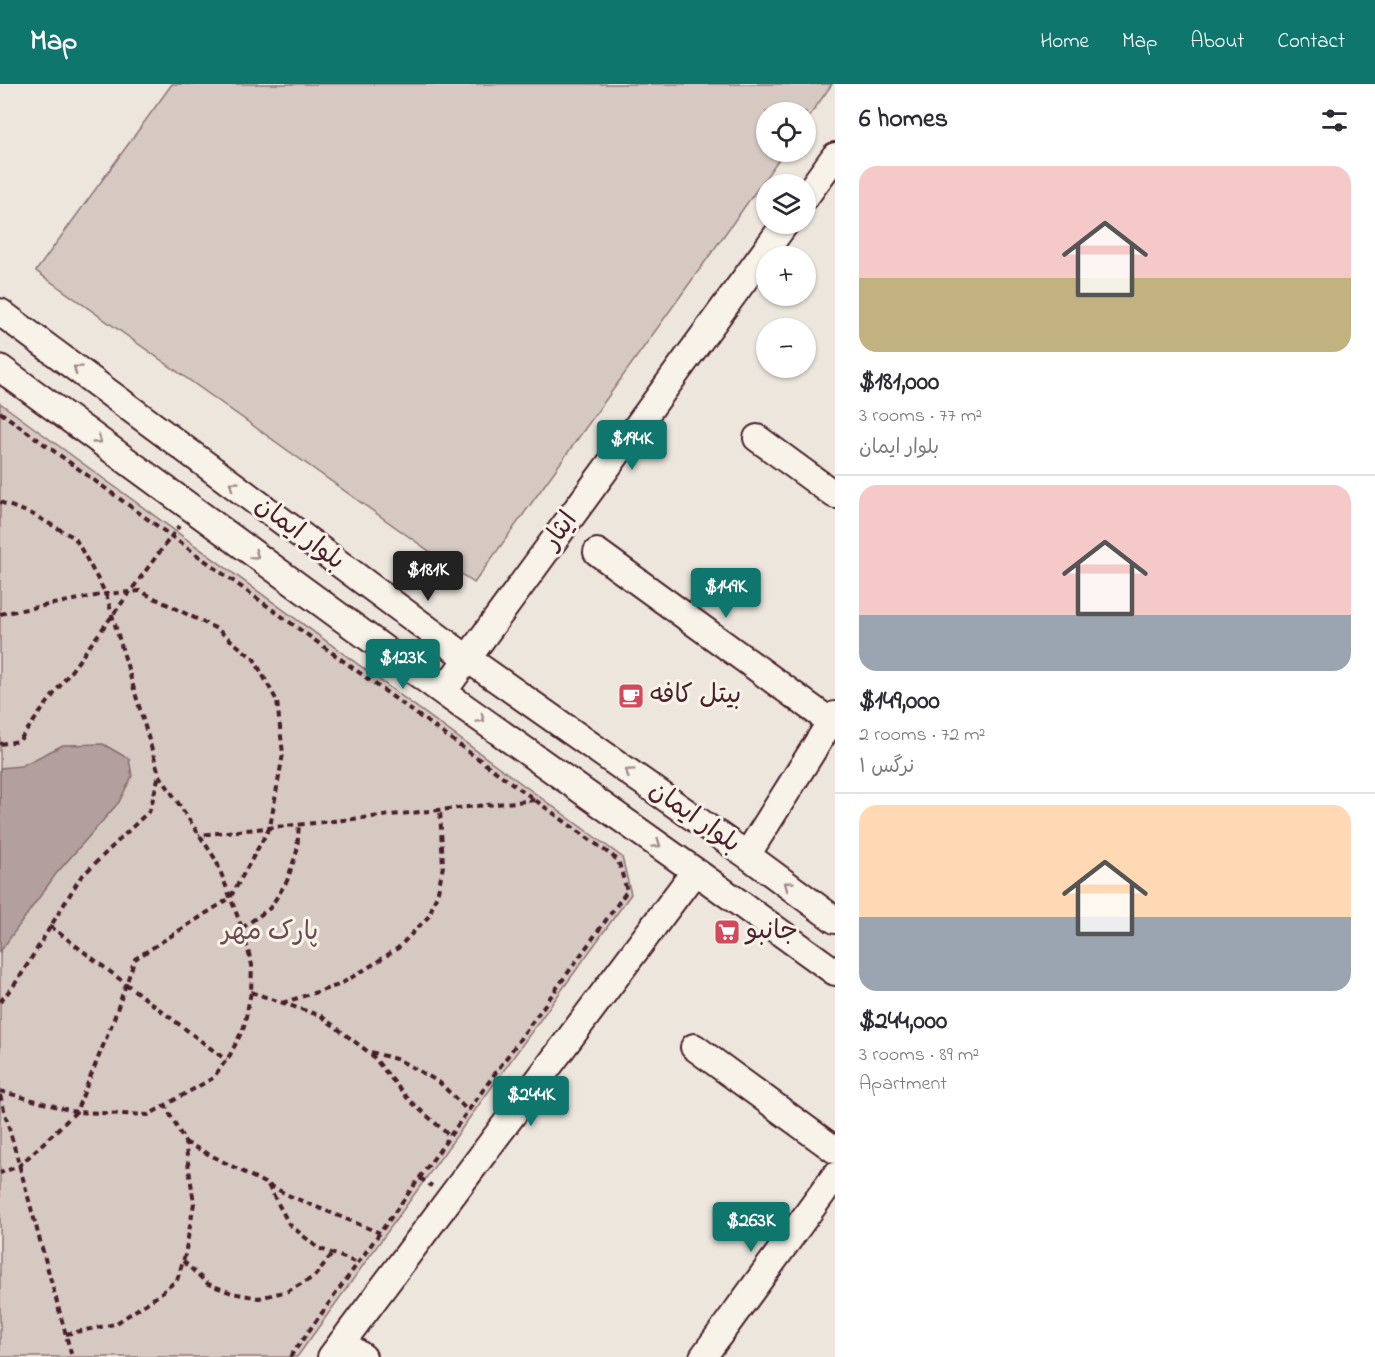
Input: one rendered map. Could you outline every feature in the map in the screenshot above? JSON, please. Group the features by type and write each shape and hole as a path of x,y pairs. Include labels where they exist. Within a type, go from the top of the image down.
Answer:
{"street":[{"path":"816,182 835,156"},
{"name":"ایثار","path":"443,692 778,234"},
{"name":"بلوار ایمان","path":"0,312 468,659 747,855 835,920"},
{"name":"بلوار ایمان","path":"0,368 443,692 835,972"},
{"path":"757,438 835,495"},
{"path":"597,552 833,720 747,855"},
{"path":"363,1357 337,1350 695,871"},
{"path":"694,1047 835,1150"},
{"path":"703,1357 835,1176"}],"path":[{"path":"0,412 618,860 627,891 290,1357"},
{"path":"0,502 32,514 75,538 106,594 159,774 216,860 242,928 252,965 251,992 244,1027 226,1060 213,1078 148,1114 76,1112 0,1093 72,1357"},
{"path":"0,744 19,741 171,536"},
{"path":"0,614 106,594 140,591 216,629 254,658 277,701 284,754 270,827 230,898 135,959 112,1024 76,1112 19,1166 0,1173"},
{"path":"0,1002 18,980 80,878 150,810 159,774"},
{"path":"199,835 535,800"},
{"path":"282,1003 339,985 398,948 429,916 438,891 443,866 440,810"},
{"path":"242,928 270,908 287,881 297,851 299,824"},
{"path":"50,926 226,1060"},
{"path":"251,992 321,1016 371,1054 410,1100 450,1136"},
{"path":"366,1051 399,1060 439,1082 468,1111"},
{"path":"66,1334 116,1324 177,1280 194,1203 185,1142 165,1105"},
{"path":"185,1142 290,1196 380,1233"},
{"path":"268,1185 289,1224 318,1248 358,1263"},
{"path":"183,1261 208,1284 232,1293 258,1298 288,1291 314,1277 333,1253"}],"green space":[{"path":"172,84 832,84 816,107 816,102 756,102 756,162 777,162 768,174 756,174 756,191 474,583 36,271"},
{"name":"پارک مهر","path":"0,403 622,857 631,894 297,1357 0,1357"}],"shaded area":[{"path":"103,744 129,759 132,776 119,802 56,874 0,952 0,768 21,766 63,745"}],"place":[{"name":"بیتل کافه","path":"631,696"},
{"name":"جانبو","path":"727,932"}]}
